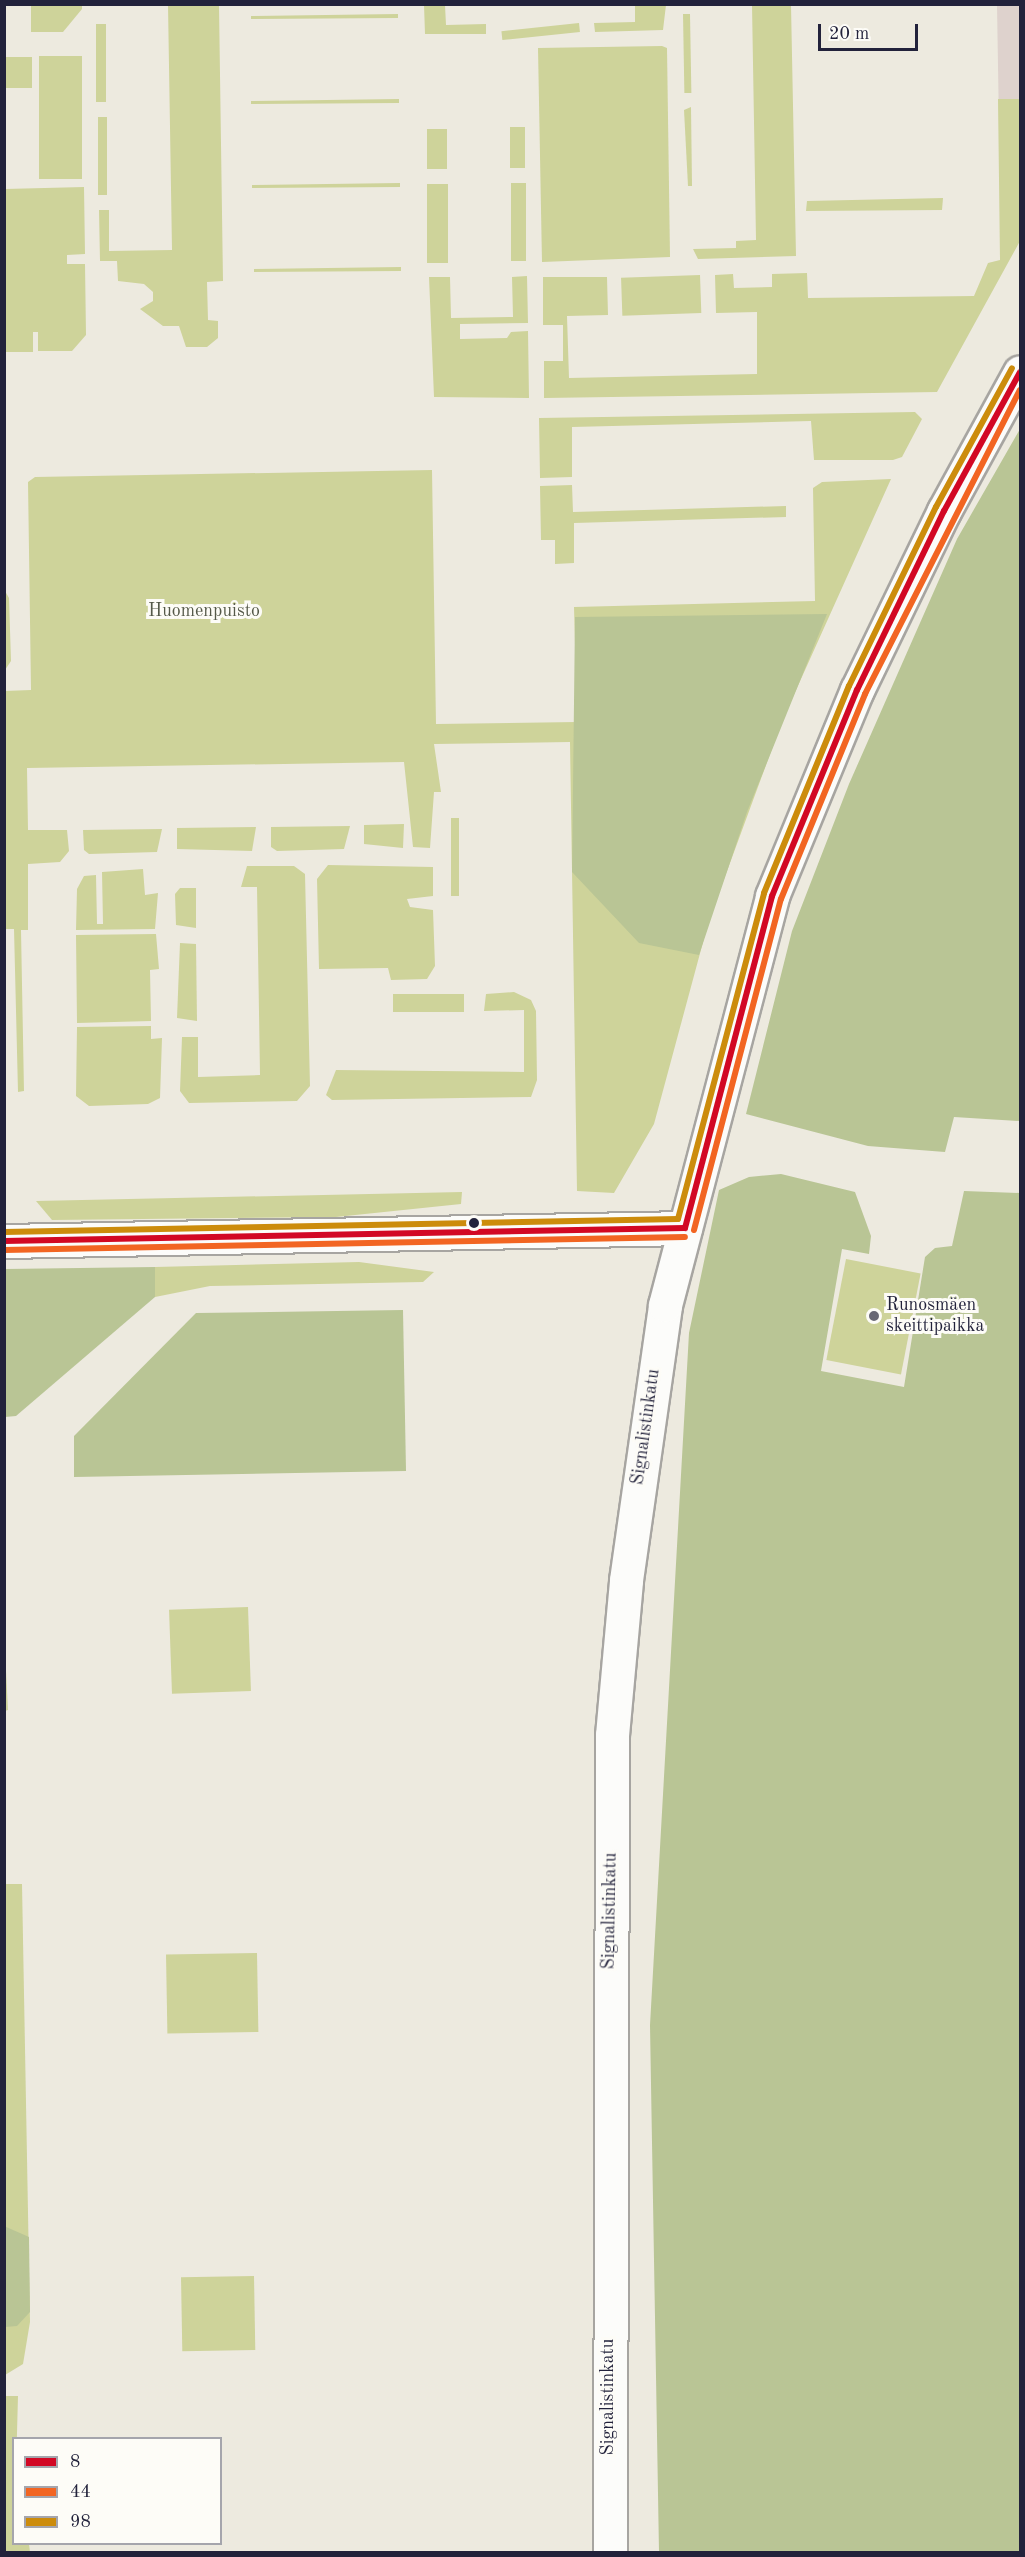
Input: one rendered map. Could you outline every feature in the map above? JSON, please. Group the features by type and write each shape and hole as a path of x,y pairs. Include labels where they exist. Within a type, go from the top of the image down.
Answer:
{"street":[{"name":"Signalistinkatu","path":"610,2553 612,1735 650,1389 685,1228 772,896 857,690 944,511 1020,372"},
{"path":"4,1241 685,1228"}],"shaded area":[{"path":"997,5 1020,5 1020,199 1000,186"}],"green space":[{"path":"31,5 82,5 82,9 63,32 31,32"},
{"path":"168,5 219,5 223,281 207,282 208,320 218,321 218,338 207,347 186,347 179,326 163,326 140,309 153,301 153,292 144,284 118,281 117,261 100,261 99,210 109,210 109,251 172,250"},
{"path":"424,5 445,5 446,25 486,24 486,34 425,34"},
{"path":"635,5 666,5 663,30 595,32 594,23 635,22"},
{"path":"752,5 791,5 796,256 698,259 693,249 736,248 736,241 756,240"},
{"path":"398,14 398,18 251,19 251,16"},
{"path":"683,14 690,14 691,93 684,93"},
{"path":"579,23 580,32 502,40 501,31"},
{"path":"96,24 106,24 106,102 96,102"},
{"path":"662,46 667,48 670,257 542,262 538,48"},
{"path":"39,56 82,56 82,179 39,179"},
{"path":"5,57 32,57 32,88 5,88"},
{"path":"399,99 399,103 251,104 251,101"},
{"path":"998,99 1020,99 1020,241 937,392 544,398 544,361 563,361 563,325 543,325 543,277 607,277 608,315 567,316 569,378 757,374 757,312 716,313 715,275 733,274 734,288 772,287 772,274 807,273 808,298 974,296 988,263 1000,260"},
{"path":"691,107 692,186 688,186 684,110"},
{"path":"98,117 107,117 107,195 98,195"},
{"path":"510,127 525,127 525,168 510,168"},
{"path":"427,129 447,129 447,169 427,169"},
{"path":"400,183 400,187 252,188 252,185"},
{"path":"511,183 526,183 526,261 511,261"},
{"path":"427,184 448,184 448,263 427,263"},
{"path":"84,187 85,254 67,255 67,264 85,264 86,335 72,351 38,351 38,332 33,332 33,352 5,352 5,189"},
{"path":"943,198 942,210 806,211 807,201"},
{"path":"401,267 401,271 254,272 254,269"},
{"path":"700,275 701,313 622,316 621,278"},
{"path":"527,276 528,323 460,324 460,339 507,338 511,332 528,331 529,398 434,397 429,277 450,277 451,318 513,317 512,277"},
{"path":"915,412 922,419 902,457 893,460 814,460 811,421 572,427 572,477 540,478 539,418"},
{"path":"1020,429 1020,1121 954,1117 945,1152 868,1146 746,1114 792,931 849,784 957,539"},
{"name":"Huomenpuisto","path":"432,470 436,724 577,722 574,607 815,601 813,488 822,482 891,479 783,719 709,920 654,1124 614,1193 577,1191 570,742 434,744 441,792 434,792 430,848 413,847 404,762 27,768 28,830 67,830 69,851 60,862 28,864 28,930 21,930 24,1091 18,1092 14,929 4,929 4,691 31,690 28,482 35,477"},
{"path":"572,485 573,512 786,506 786,517 574,523 574,563 555,564 555,540 541,540 540,486"},
{"path":"5,591 9,598 11,661 5,670"},
{"path":"827,614 747,812 699,955 639,943 572,872 575,617"},
{"path":"451,818 459,818 459,896 451,896"},
{"path":"404,824 403,848 364,844 364,825"},
{"path":"350,826 344,849 277,851 271,847 271,827"},
{"path":"256,827 252,851 177,849 177,828"},
{"path":"162,829 157,852 89,854 84,850 83,830"},
{"path":"328,865 433,867 433,896 407,899 410,907 433,910 435,966 427,979 391,980 388,968 319,969 317,879"},
{"path":"247,866 294,866 305,874 310,1086 297,1101 189,1103 180,1091 182,1037 198,1037 198,1077 260,1075 257,887 241,887"},
{"path":"143,869 145,895 158,893 155,929 76,930 77,889 84,876 96,875 97,924 103,924 102,872"},
{"path":"180,888 196,888 196,928 176,925 175,894"},
{"path":"156,934 159,969 150,970 151,1021 77,1023 76,935"},
{"path":"180,943 196,944 197,1021 177,1018"},
{"path":"514,992 531,1000 536,1011 537,1080 531,1097 332,1100 326,1095 336,1070 524,1072 524,1010 484,1011 486,994"},
{"path":"393,994 464,994 464,1012 393,1012"},
{"path":"151,1026 151,1039 162,1038 160,1098 148,1104 89,1106 76,1096 77,1027"},
{"path":"781,1174 855,1192 871,1236 869,1254 842,1249 821,1371 904,1387 925,1257 935,1248 952,1246 964,1191 1020,1193 1020,2552 659,2552 650,2025 689,1333 719,1190 749,1177"},
{"path":"462,1192 461,1204 336,1217 52,1220 36,1201"},
{"name":"Runosmäen skeittipaikka","path":"846,1259 921,1274 901,1375 826,1360"},
{"path":"359,1262 434,1272 423,1282 210,1286 155,1297 155,1267"},
{"path":"155,1267 155,1297 16,1416 5,1417 5,1269"},
{"path":"403,1310 406,1471 74,1477 74,1436 196,1313"},
{"path":"248,1607 251,1691 172,1694 169,1610"},
{"path":"4,1631 8,1710 5,1711 4,1711"},
{"path":"4,1884 22,1884 30,2322 23,2364 5,2375"},
{"path":"257,1953 258,2032 167,2034 166,1955"},
{"path":"4,2226 29,2237 30,2312 17,2326 5,2327"},
{"path":"254,2276 255,2350 182,2351 181,2277"},
{"path":"5,2396 18,2396 17,2437 12,2437 12,2545 29,2545 30,2552 5,2552"}],"transit line":[{"name":"98","path":"4,1232 678,1219 764,893 849,686 936,507 1012,368"},
{"name":"8","path":"685,1228 772,896 857,690 944,511 1020,372"},
{"name":"44","path":"694,1230 781,899 865,694 1020,390"},
{"name":"8","path":"4,1241 685,1228"},
{"name":"44","path":"4,1250 685,1237"}],"place":[{"name":"Runosmäen skeittipaikka","path":"874,1316"}]}
